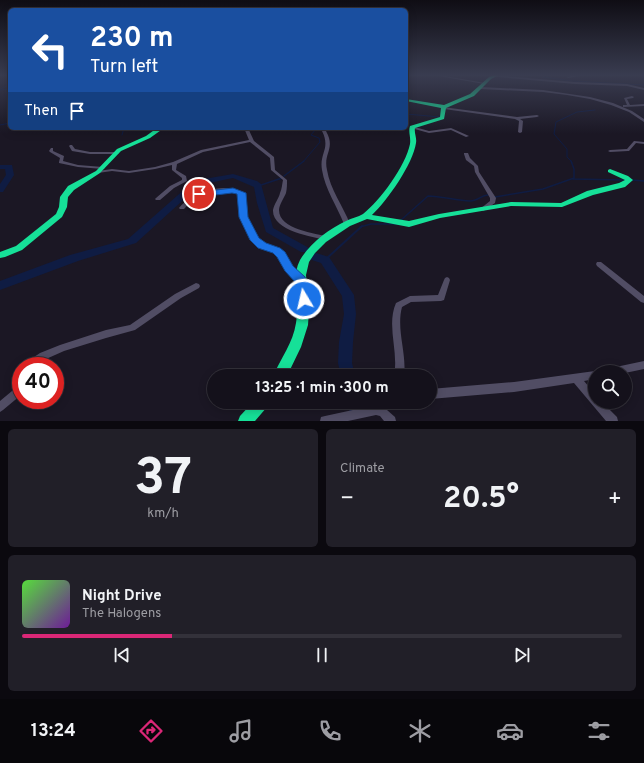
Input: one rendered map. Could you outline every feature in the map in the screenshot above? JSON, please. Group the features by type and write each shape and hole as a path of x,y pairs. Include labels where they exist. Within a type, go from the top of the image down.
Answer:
{"street":[{"path":"444,107 473,95"},
{"path":"567,95 601,100 623,106 644,105"},
{"path":"629,106 625,99 632,98"},
{"path":"408,100 517,118 537,116"},
{"path":"623,106 644,121"},
{"path":"412,127 442,118 444,107"},
{"path":"517,118 521,121 520,132"},
{"path":"412,127 429,132 451,129 467,136"},
{"path":"284,369 293,353 300,333 303,318 304,299 301,280 303,264 315,248 327,238 348,224 366,216 382,199 398,177 414,141 410,130 412,127"},
{"path":"2,255 19,248 59,215 63,207 64,197 71,188 101,170 117,153 157,130"},
{"path":"247,130 252,141 272,158 272,170 284,180 284,193 276,210 280,220 291,228 327,238"},
{"path":"324,131 328,137 330,146 323,161 324,171 348,224"},
{"path":"52,149 51,151 62,157 60,161 62,162 101,170 134,172 175,163 202,151 252,141"},
{"path":"610,151 628,150 635,142 644,143"},
{"path":"71,146 73,150 90,153 117,153"},
{"path":"466,154 468,159 476,166 477,172 494,200 482,210"},
{"path":"158,199 170,188 185,181 184,177 174,170 175,163"},
{"path":"366,216 409,224 439,216 517,203 551,206 562,205 590,193 622,185 629,180 626,177 610,171"},
{"path":"182,208 192,198 204,193 233,190 241,193 243,217 255,240 262,246 279,252 289,268 301,280"},
{"path":"599,264 644,300"},
{"path":"400,369 396,333 396,316 399,305 410,299 442,298 447,280"},
{"path":"42,357 63,348 106,334 132,328 178,296 196,286"},
{"path":"632,368 644,365"},
{"path":"437,393 514,387 588,376"},
{"path":"576,378 588,392"},
{"path":"0,407 12,398"},
{"path":"245,421 256,409"},
{"path":"603,409 613,421"},
{"path":"325,421 376,410 383,413 391,421"}],"waterway":[{"path":"571,161 567,157 567,149 554,134 556,122 577,112 595,110"},
{"path":"408,114 440,117"},
{"path":"0,125 8,123"},
{"path":"122,135 123,130"},
{"path":"304,161 320,142 319,138 311,135 315,130"},
{"path":"284,176 304,161"},
{"path":"495,197 543,189 574,178 574,169 571,161"},
{"path":"0,167 9,167 10,175 0,190"},
{"path":"0,286 74,258 132,241 189,190 207,181 233,176 254,183 258,186 261,203 269,230 305,250"},
{"path":"258,186 282,178"},
{"path":"573,179 625,180"},
{"path":"632,180 644,181"},
{"path":"400,221 428,196 470,201 488,195"},
{"path":"361,227 371,224 398,224"},
{"path":"325,260 361,227"},
{"path":"313,256 325,260 348,295 350,314 346,342 345,363 346,369"}],"traffic: fast":[{"path":"283,369 294,347 302,325 303,310 301,275 307,256 328,236 349,223 364,217 386,194 400,174 410,154 413,145 412,127 442,118 444,107 472,95"},
{"path":"408,100 444,107"},
{"path":"2,255 19,248 59,215 63,207 64,197 71,188 98,172 119,150 148,137 158,130"},
{"path":"365,216 409,224 439,216 511,204 562,205 590,193 622,185 629,180 626,177 610,171"},
{"path":"245,421 256,409"}],"route":[{"path":"199,194 233,190 241,193 243,196 241,207 243,217 255,240 262,246 276,250 282,255 289,268 301,280 304,299"}]}
